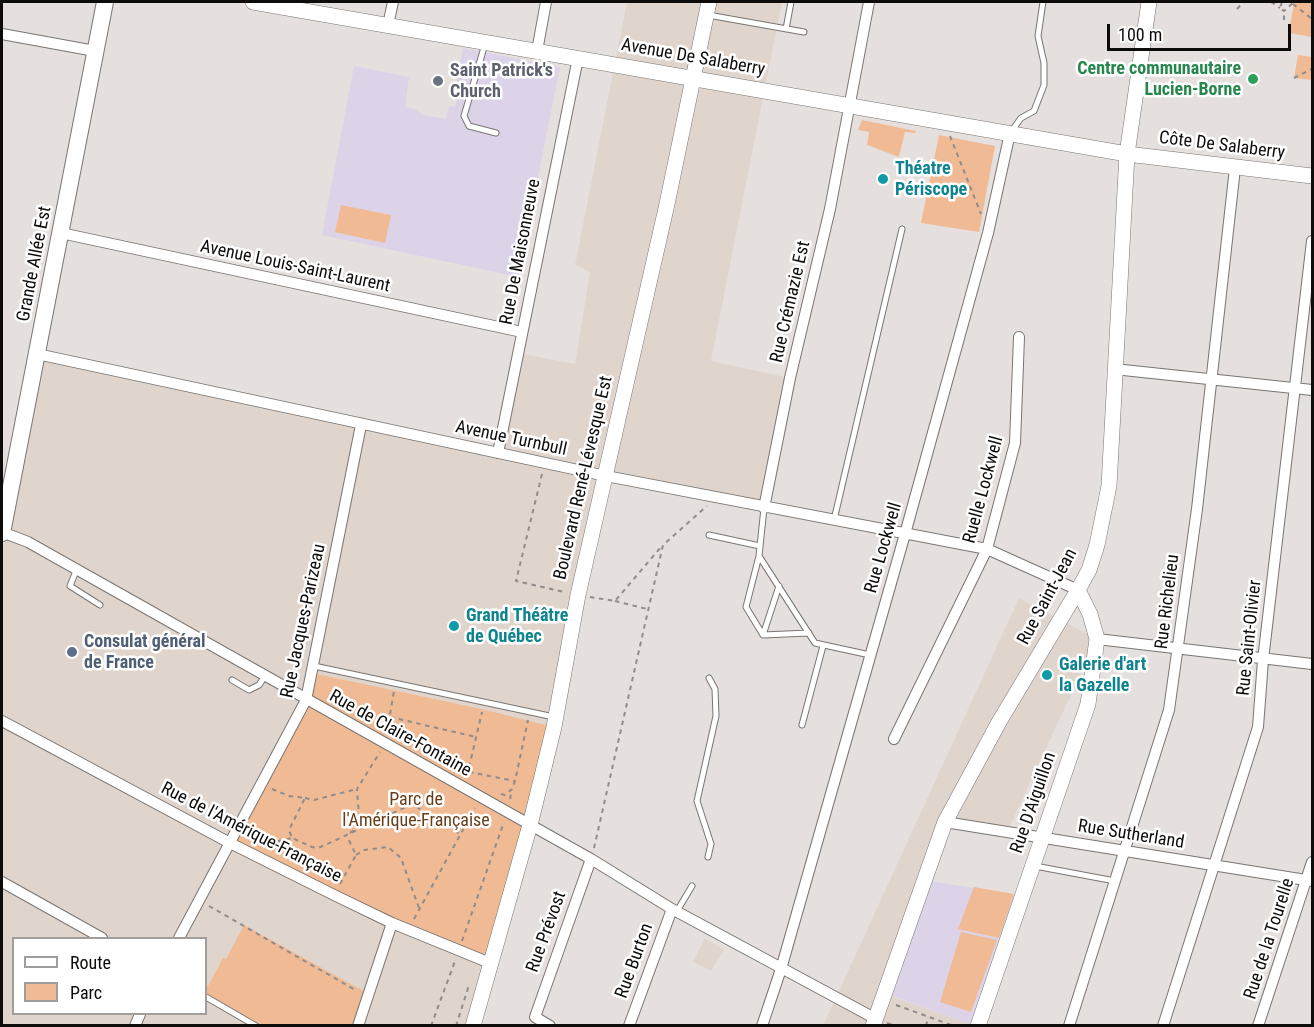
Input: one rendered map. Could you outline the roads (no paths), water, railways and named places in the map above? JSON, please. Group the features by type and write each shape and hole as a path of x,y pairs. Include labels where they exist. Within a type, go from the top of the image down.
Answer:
{"main road":[{"name":"Grande Allée Est","path":"2,533 6,489 38,354 105,2"},
{"name":"Avenue De Salaberry","path":"253,2 1127,154"},
{"name":"Rue Saint-Jean","path":"878,1022 945,822 999,722 1089,570 1097,545 1107,497 1127,154 1149,2"},
{"name":"Boulevard René-Lévesque Est","path":"473,1026 530,825 556,717 578,595 606,476 707,8"},
{"name":"Côte De Salaberry","path":"1127,154 1312,177"},
{"name":"Rue D'Aiguillon","path":"978,1026 1088,704 1097,639 1090,614 1078,590"}],"street":[{"path":"388,25 393,2"},
{"path":"537,51 546,2"},
{"name":"Rue Crémazie Est","path":"764,508 851,105 869,2"},
{"path":"2,34 95,51"},
{"name":"Rue De Maisonneuve","path":"498,453 578,58"},
{"name":"Rue Lockwell","path":"762,1026 781,969 905,534 988,233 1010,133"},
{"name":"Rue Richelieu","path":"1069,1026 1169,710 1179,650 1235,168"},
{"name":"Avenue Louis-Saint-Laurent","path":"61,233 522,332"},
{"name":"Rue Saint-Olivier","path":"1163,1026 1258,727 1263,660 1312,242"},
{"name":"Ruelle Lockwell","path":"894,739 987,549 1016,442 1019,337"},
{"name":"Avenue Turnbull","path":"38,354 606,476 987,549 1078,590"},
{"path":"1114,369 1212,377 1312,390"},
{"name":"Rue Jacques-Parizeau","path":"180,937 306,700 361,425"},
{"name":"Rue de Claire-Fontaine","path":"2,533 28,542 591,859 675,910 878,1022"},
{"path":"1097,639 1312,664"},
{"name":"Rue de l'Amérique-Française","path":"2,721 230,843 334,895 392,923 490,963"},
{"name":"Rue Sutherland","path":"945,822 1309,881"},
{"name":"Rue Prévost","path":"550,1026 535,1017 591,859"},
{"name":"Rue de la Tourelle","path":"1258,1026 1309,881 1312,862"},
{"path":"2,882 98,937"},
{"name":"Rue Burton","path":"629,1026 675,910"},
{"path":"358,1026 392,923"}],"lane":[{"path":"786,29 791,2"},
{"path":"1010,133 1021,118 1034,111 1044,85 1044,63 1038,36 1042,2"},
{"path":"707,8 804,32"},
{"path":"485,42 464,116 469,126 496,133"},
{"path":"834,520 902,229"},
{"path":"763,635 746,607 759,556 764,508"},
{"path":"709,535 760,546"},
{"path":"759,556 814,643 870,655"},
{"path":"76,571 70,586 100,605"},
{"path":"763,635 779,586"},
{"path":"763,635 808,633"},
{"path":"802,725 823,646"},
{"path":"313,666 556,717"},
{"path":"232,680 249,690 260,685 265,676"},
{"path":"708,857 711,844 697,801 716,716 715,689 709,678"},
{"path":"1034,866 1116,881"},
{"path":"675,910 692,886"},
{"path":"207,998 256,1026"}],"place":[{"name":"Centre communautaire Lucien-Borne","path":"1253,79"},
{"name":"Saint Patrick's Church","path":"438,81"},
{"name":"Théatre Périscope","path":"883,179"},
{"name":"Grand Théâtre de Québec","path":"454,626"},
{"name":"Consulat général de France","path":"72,652"},
{"name":"Galerie d'art la Gazelle","path":"1047,675"}],"park label":[{"name":"Parc de l'Amérique-Française","path":"416,810"}]}
